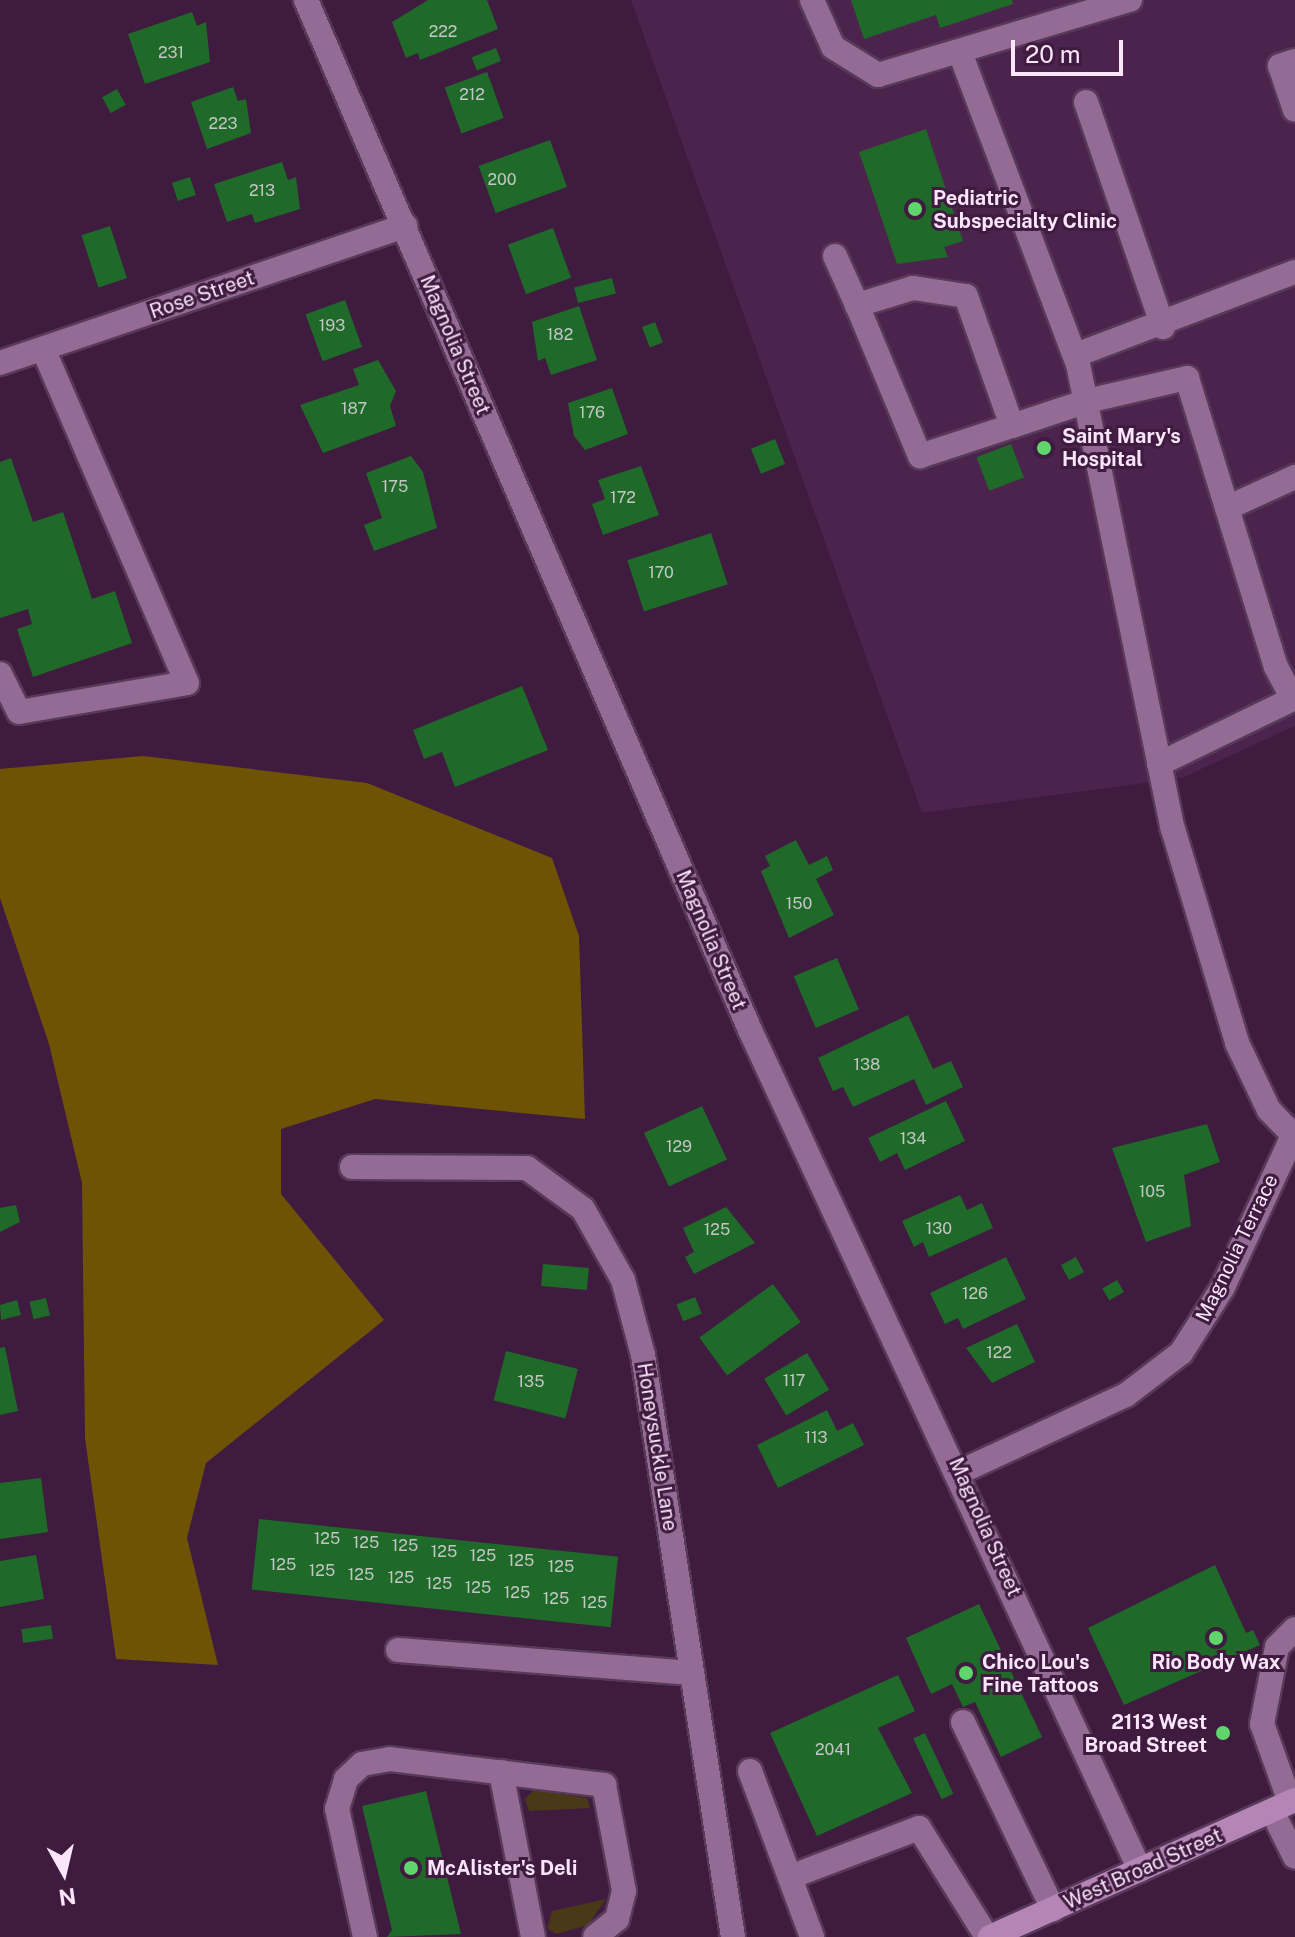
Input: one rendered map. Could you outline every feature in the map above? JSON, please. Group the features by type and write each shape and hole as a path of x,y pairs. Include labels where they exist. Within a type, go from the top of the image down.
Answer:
{"main road":[{"name":"West Broad Street","path":"989,1937 1286,1805"}],"street":[{"name":"Magnolia Street","path":"306,0 750,1030 960,1472 1140,1870"},
{"path":"812,0 833,47 866,72 898,74 1130,0"},
{"path":"961,55 1076,355 1159,764 1237,1043 1269,1110 1294,1132"},
{"path":"1295,61 1280,66 1295,110"},
{"path":"1086,102 1163,327"},
{"name":"Rose Street","path":"0,363 405,226"},
{"path":"835,256 920,456 1087,401 1187,378 1227,508 1294,699 1159,764"},
{"path":"1076,355 1163,327 1295,272"},
{"path":"857,305 913,288 966,296 1012,426"},
{"path":"0,674 19,712 187,683 43,349"},
{"path":"1227,508 1295,477"},
{"name":"Magnolia Terrace","path":"960,1472 1126,1395 1181,1353 1223,1287 1294,1132"},
{"name":"Honeysuckle Lane","path":"352,1167 527,1168 583,1209 623,1280 643,1355 733,1937"},
{"path":"1295,1629 1277,1647 1262,1724 1286,1805 1295,1857"},
{"path":"398,1650 692,1673"},
{"path":"963,1722 1053,1909"},
{"path":"365,1937 337,1809 346,1779 362,1764 390,1759 604,1785 624,1891 617,1919 595,1937"},
{"path":"750,1771 812,1937"},
{"path":"501,1772 533,1937"},
{"path":"790,1877 919,1828 989,1937"}],"shaded area":[{"name":"Saint Mary's Hospital","path":"631,0 1295,0 1295,726 1182,778 922,813"},
{"path":"143,756 367,783 552,858 579,936 585,1119 375,1099 281,1129 281,1194 384,1320 206,1463 187,1538 218,1665 116,1659 85,1438 82,1183 49,1044 0,898 0,769"},
{"path":"534,1790 587,1798 590,1808 529,1811 525,1799"},
{"path":"606,1899 588,1925 556,1934 547,1928 552,1911"}],"building":[{"path":"428,0 487,0 498,29 420,60 418,53 406,58 392,22"},
{"path":"851,0 1012,0 1013,4 940,28 936,15 864,39"},
{"path":"192,12 197,26 206,22 210,62 145,84 128,34"},
{"path":"496,48 501,61 477,70 472,57"},
{"path":"487,72 504,118 461,133 445,87"},
{"path":"233,87 238,101 246,99 251,133 207,149 191,102"},
{"path":"117,89 126,105 111,113 102,97"},
{"name":"Pediatric Subspecialty Clinic","path":"926,129 963,241 944,247 948,257 897,264 859,152"},
{"path":"550,140 567,187 496,213 479,166"},
{"path":"282,162 288,180 296,177 300,209 255,223 252,214 227,222 214,184"},
{"path":"190,177 196,195 178,201 172,183"},
{"path":"110,226 127,278 98,288 81,235"},
{"path":"553,228 571,278 526,294 508,244"},
{"path":"612,278 616,294 578,303 574,287"},
{"path":"345,300 362,347 323,361 306,314"},
{"path":"579,306 597,360 551,375 545,358 538,361 532,322"},
{"path":"655,322 663,343 650,348 642,327"},
{"path":"378,360 396,391 390,406 396,426 323,453 300,405 359,385 353,369"},
{"path":"612,388 628,434 585,450 574,436 568,403"},
{"path":"775,439 785,464 761,474 751,449"},
{"path":"1011,444 1024,478 989,491 976,457"},
{"path":"411,456 423,472 437,528 374,551 364,525 382,518 366,473"},
{"path":"11,458 33,522 63,512 92,599 115,591 132,643 33,677 17,629 32,624 28,609 0,618 0,462"},
{"path":"641,466 659,515 603,535 592,504 605,499 598,480"},
{"path":"711,533 728,584 644,612 627,560"},
{"path":"522,686 548,750 455,787 442,752 424,759 413,730"},
{"path":"796,840 809,865 827,856 833,870 816,879 834,915 789,938 761,871 770,866 765,856"},
{"path":"837,958 859,1010 816,1028 794,976"},
{"path":"908,1015 933,1069 951,1061 963,1087 926,1105 914,1079 853,1107 843,1087 833,1091 818,1058"},
{"path":"946,1101 965,1141 905,1170 897,1153 880,1162 868,1138"},
{"path":"702,1106 727,1159 669,1187 644,1133"},
{"path":"1207,1124 1220,1162 1184,1175 1191,1226 1146,1242 1112,1148"},
{"path":"960,1195 967,1210 982,1203 993,1228 929,1257 923,1242 914,1247 902,1221"},
{"path":"16,1205 20,1222 0,1232 0,1208"},
{"path":"726,1207 755,1243 694,1274 685,1257 694,1252 683,1228"},
{"path":"1006,1257 1026,1299 963,1329 958,1318 945,1324 930,1293"},
{"path":"1076,1257 1084,1272 1069,1280 1061,1265"},
{"path":"543,1264 589,1268 587,1290 541,1286"},
{"path":"1117,1280 1124,1292 1109,1301 1102,1288"},
{"path":"773,1284 801,1322 727,1376 699,1337"},
{"path":"695,1297 702,1314 683,1321 676,1304"},
{"path":"46,1298 50,1316 33,1319 29,1302"},
{"path":"17,1300 21,1315 1,1320 0,1305"},
{"path":"1017,1324 1035,1362 992,1383 966,1348"},
{"path":"5,1347 18,1411 0,1415 0,1348"},
{"path":"506,1351 578,1369 565,1418 494,1400"},
{"path":"807,1353 829,1390 786,1416 764,1379"},
{"path":"827,1410 837,1431 853,1423 864,1445 778,1488 757,1445"},
{"path":"41,1478 48,1532 0,1539 0,1483"},
{"path":"259,1519 618,1557 611,1627 252,1590"},
{"path":"36,1555 44,1599 0,1607 0,1561"},
{"path":"1215,1565 1246,1633 1253,1630 1260,1645 1124,1705 1088,1628"},
{"name":"Chico Lou's Fine Tattoos","path":"979,1604 1042,1737 1001,1757 975,1702 963,1707 952,1684 931,1694 906,1638"},
{"path":"51,1625 53,1639 23,1643 21,1629"},
{"path":"898,1675 915,1711 878,1728 912,1793 817,1836 770,1733"},
{"path":"925,1733 953,1794 942,1799 913,1738"},
{"name":"McAlister's Deli","path":"426,1791 461,1934 387,1937 392,1930 362,1806"}],"place":[{"name":"Pediatric Subspecialty Clinic","path":"915,209"},
{"name":"Saint Mary's Hospital","path":"1044,448"},
{"name":"Rio Body Wax","path":"1216,1638"},
{"name":"Chico Lou's Fine Tattoos","path":"966,1673"},
{"name":"2113 West Broad Street","path":"1223,1733"},
{"name":"McAlister's Deli","path":"411,1868"}]}
